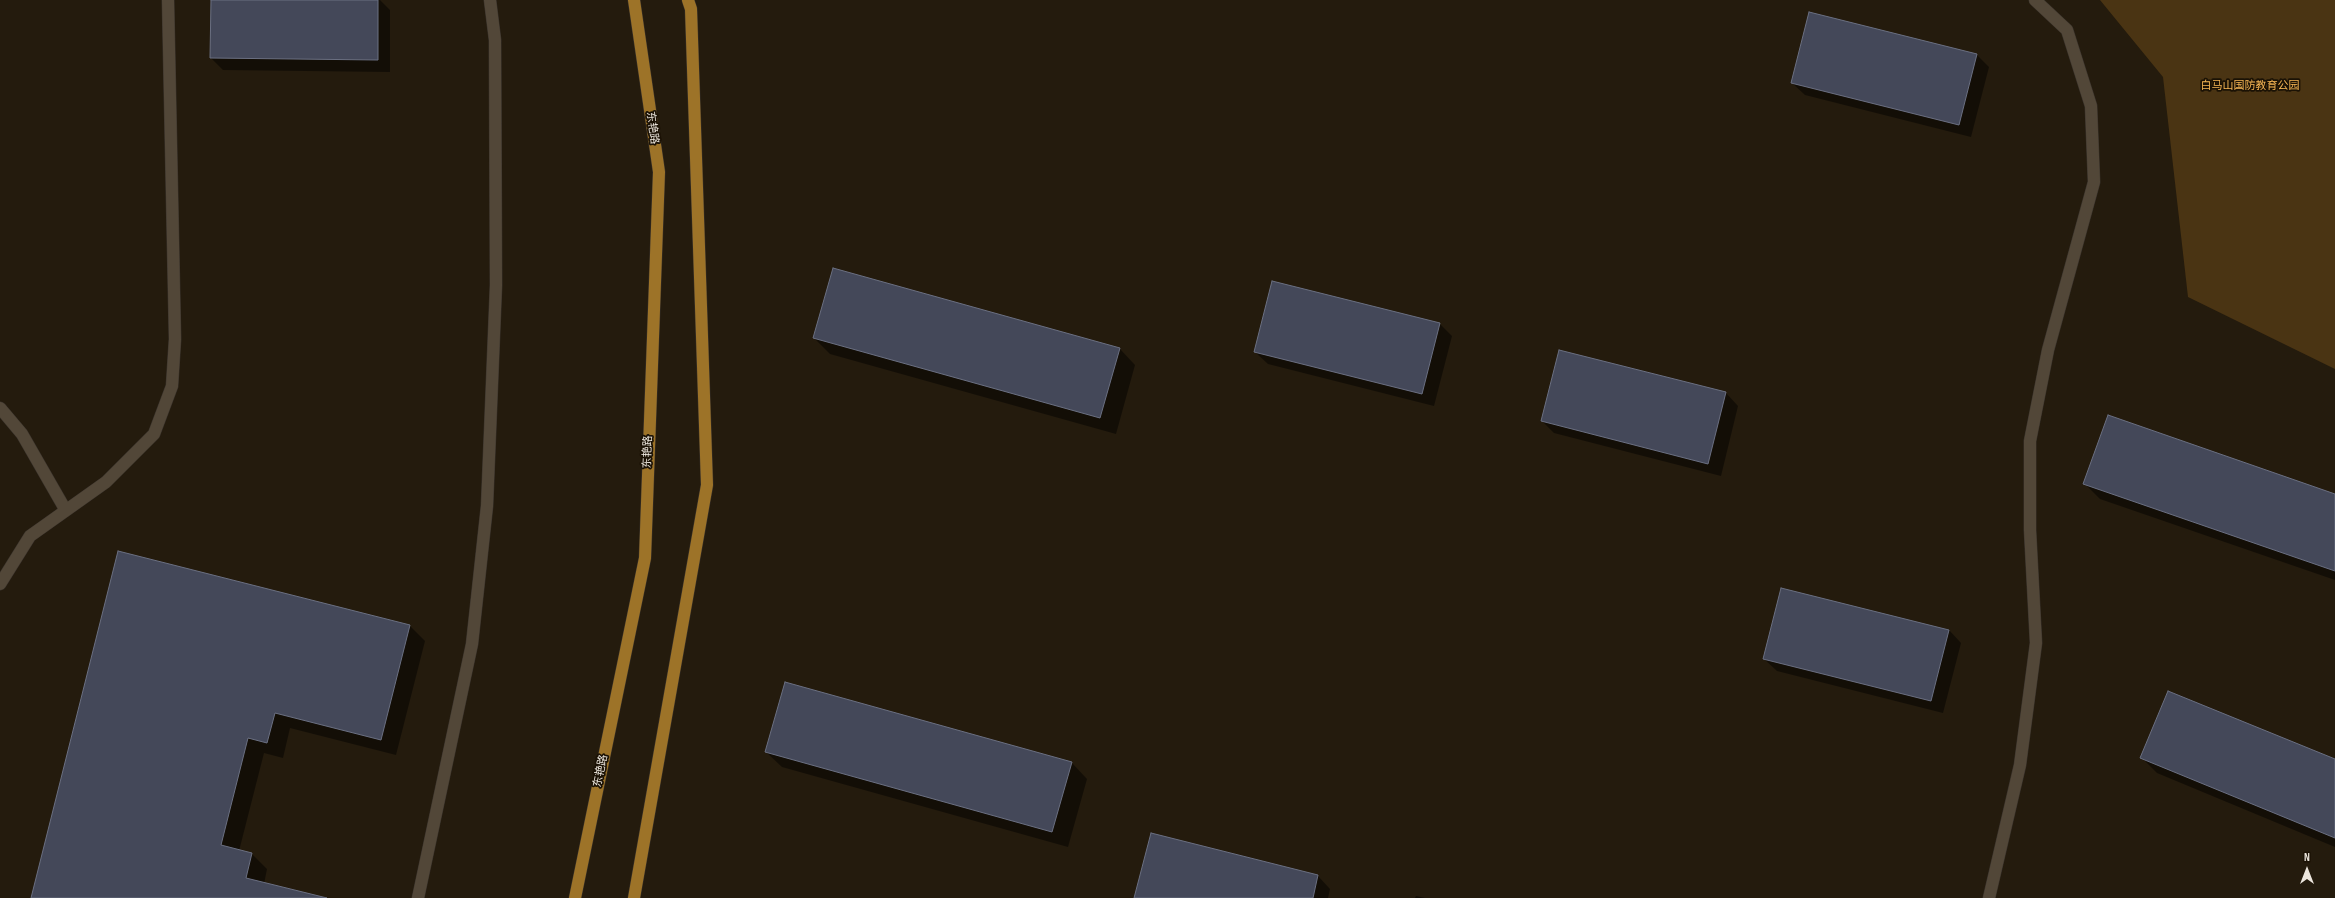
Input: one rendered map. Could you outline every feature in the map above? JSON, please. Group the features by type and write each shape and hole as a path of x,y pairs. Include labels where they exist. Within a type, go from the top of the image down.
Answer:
{"main road":[{"name":"东艳路","path":"574,898 644,558 659,172 634,0"},
{"path":"634,898 707,485 690,9 688,0"}],"lane":[{"path":"0,584 30,536 65,509 106,482 154,434 172,386 175,339 168,0"},
{"path":"418,898 472,644 487,506 496,285 495,40 490,0"},
{"path":"1989,898 2020,765 2036,643 2030,530 2030,440 2048,350 2094,182 2091,106 2067,30 2035,0"},
{"path":"0,408 22,434 65,509"}],"green space":[{"name":"白马山国防教育公园","path":"2100,0 2335,0 2335,369 2188,297 2163,77"}],"building":[{"path":"211,0 378,0 378,60 210,58"},
{"path":"1809,12 1977,54 1959,125 1791,83"},
{"path":"833,268 1120,348 1100,418 813,338"},
{"path":"1272,281 1440,323 1422,394 1254,352"},
{"path":"1559,350 1726,392 1708,464 1541,421"},
{"path":"2108,415 2335,494 2335,571 2083,484"},
{"path":"118,551 410,625 381,740 275,713 267,743 248,738 221,845 252,853 246,878 327,898 31,898"},
{"path":"1781,588 1949,630 1931,701 1763,659"},
{"path":"785,682 1072,762 1052,832 765,752"},
{"path":"2168,691 2335,759 2335,838 2140,758"},
{"path":"1151,833 1318,875 1313,898 1134,898"}]}
